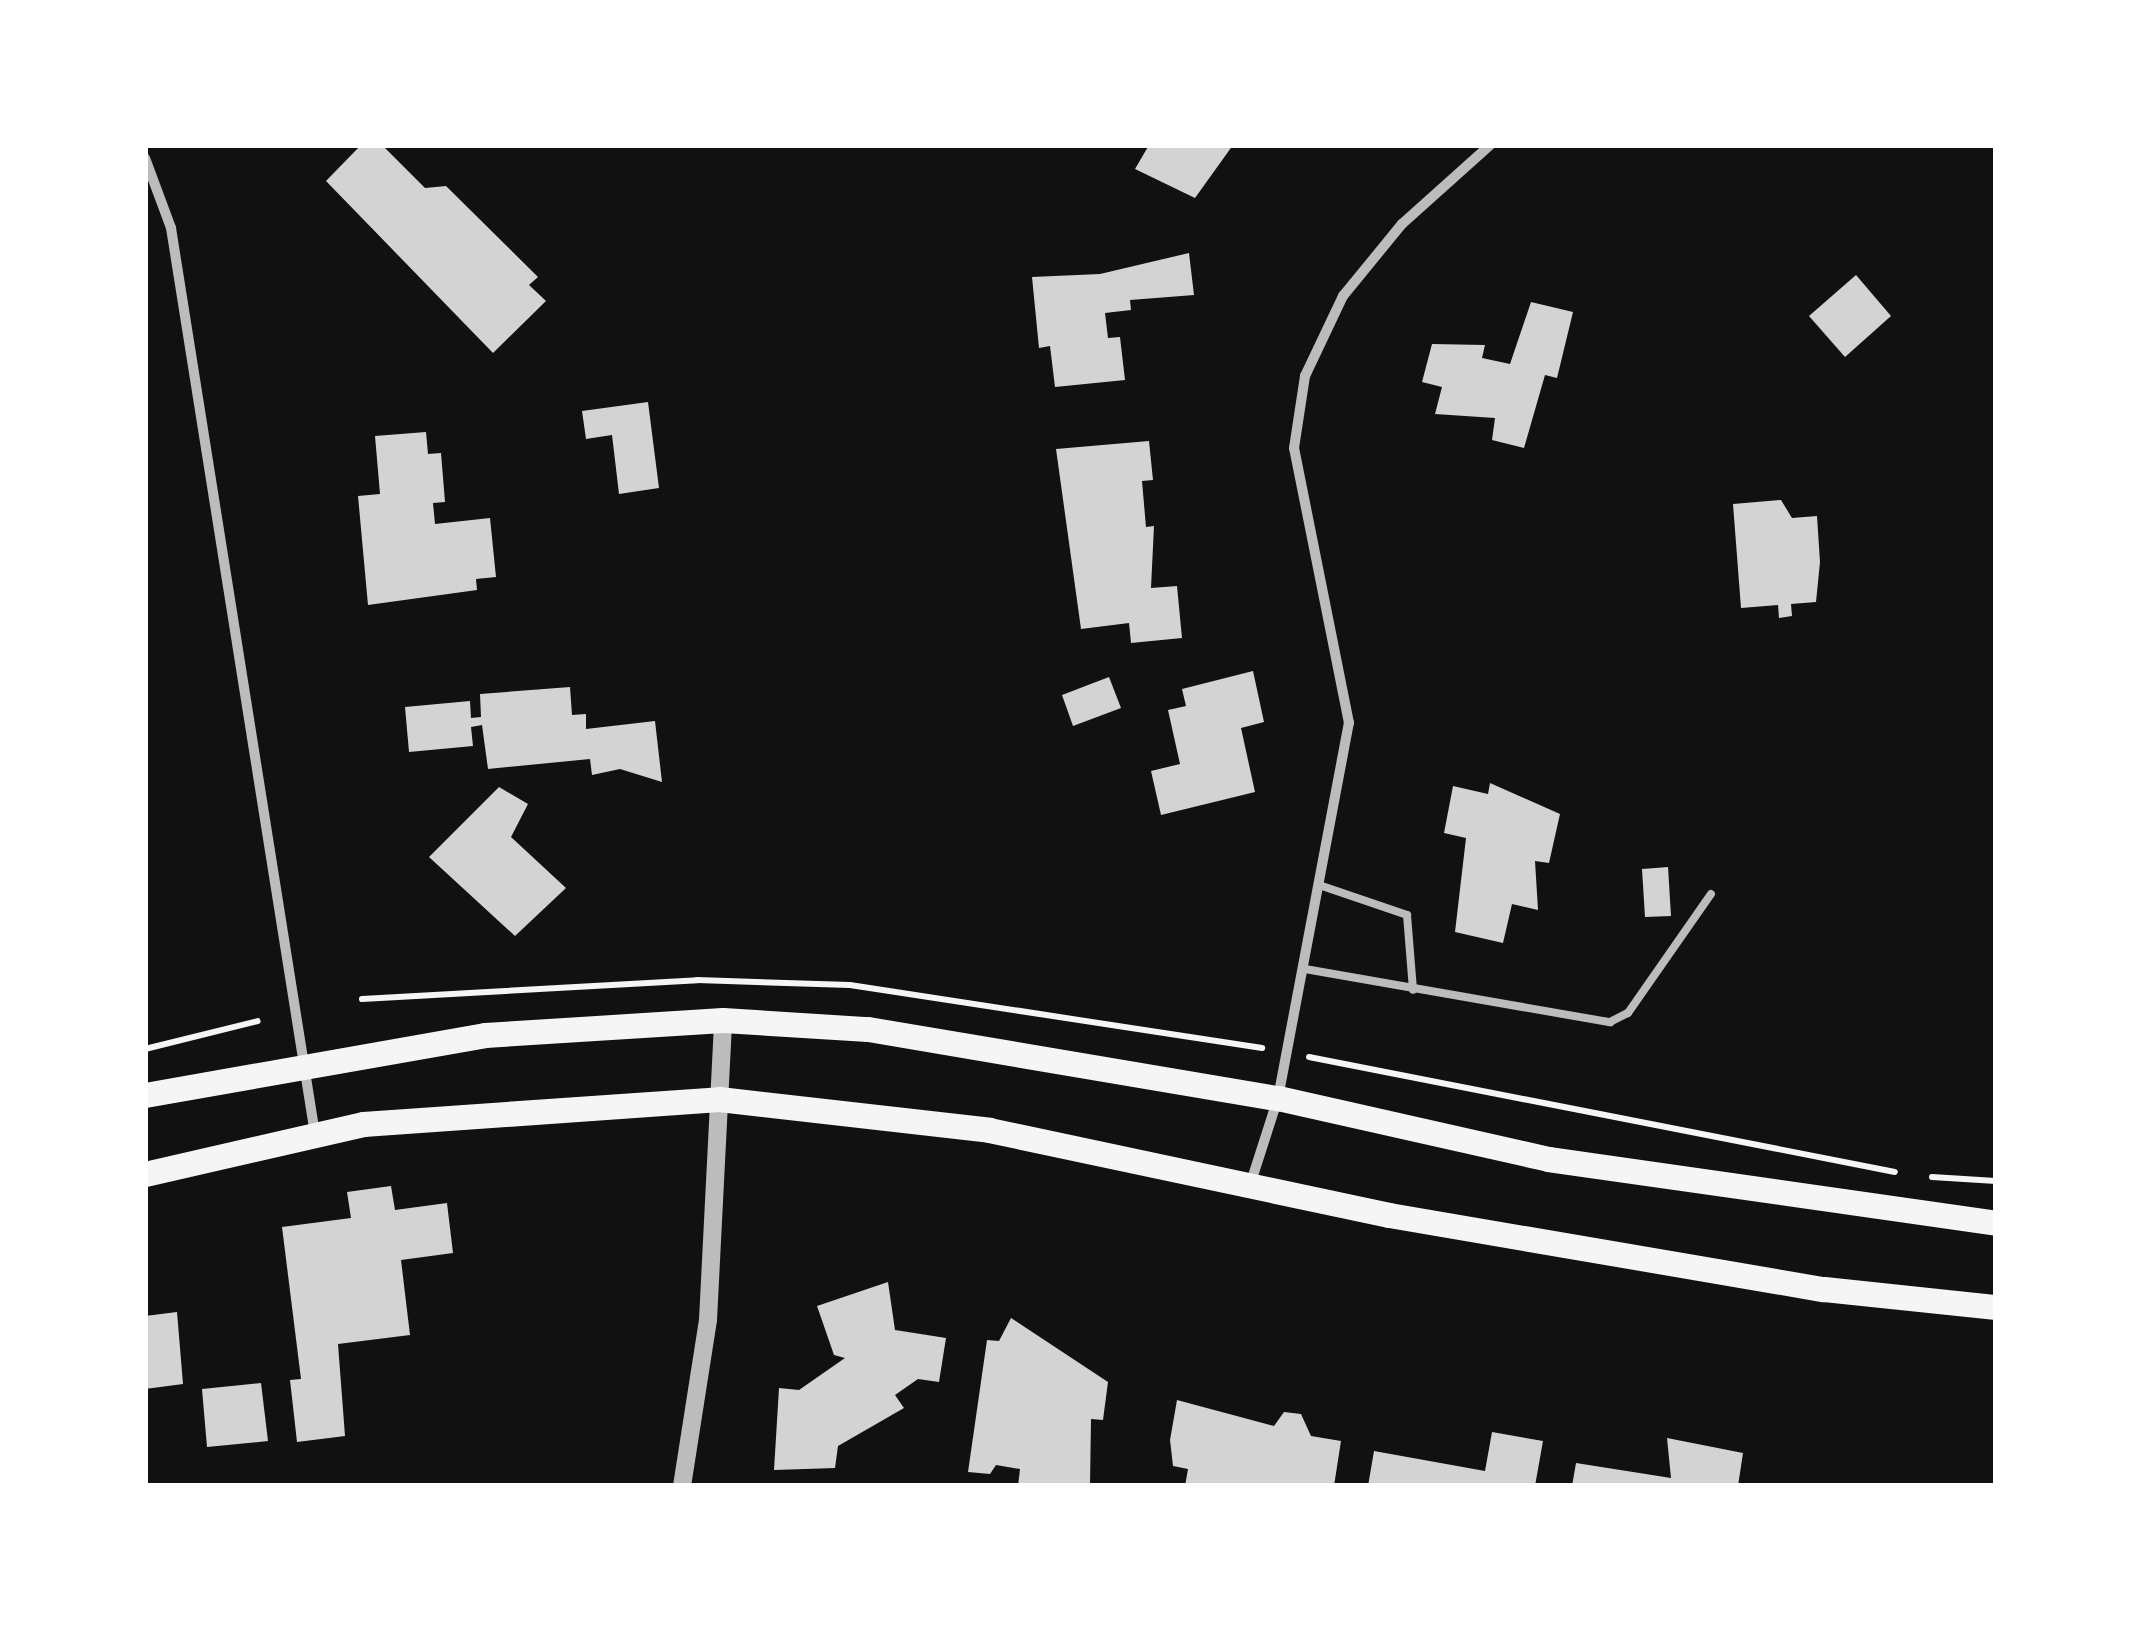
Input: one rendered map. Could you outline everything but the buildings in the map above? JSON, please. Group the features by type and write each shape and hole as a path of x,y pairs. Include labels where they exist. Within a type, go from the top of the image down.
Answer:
{"main road":[{"path":"145,1095 300,1060 485,1035 724,1020 973,1042 1278,1098 1548,1160 1996,1223"},
{"path":"145,1174 363,1124 719,1100 971,1127 1250,1186 1824,1289 1996,1306"}],"street":[{"path":"1250,1186 1278,1098 1322,886 1349,723 1294,448 1304,376 1343,296 1402,224 1490,145"},
{"path":"145,158 171,228 300,1060 315,1135"},
{"path":"682,1486 708,1320 724,1020"}],"lane":[{"path":"1322,886 1407,915 1413,990"},
{"path":"1304,969 1610,1022 1628,1014 1710,894"}],"path":[{"path":"145,1049 258,1021"}]}
